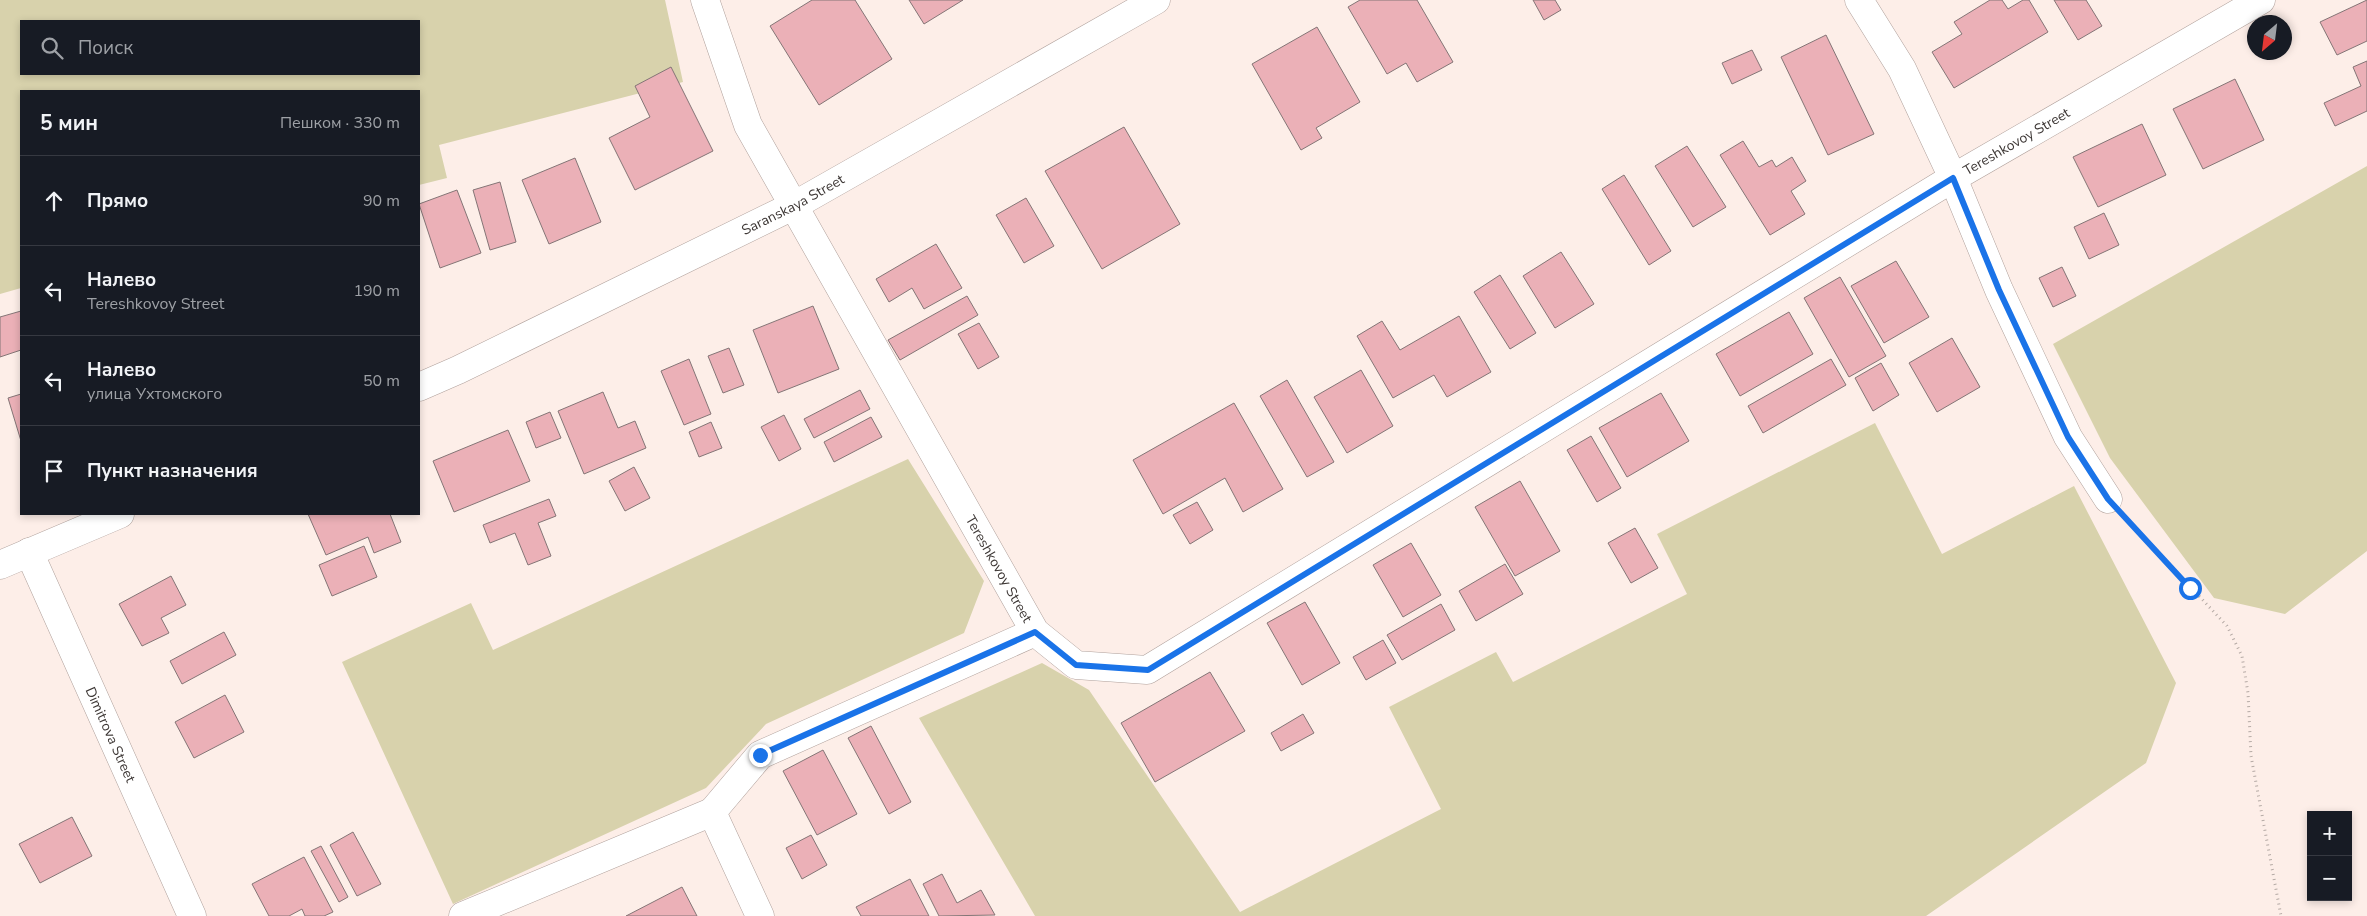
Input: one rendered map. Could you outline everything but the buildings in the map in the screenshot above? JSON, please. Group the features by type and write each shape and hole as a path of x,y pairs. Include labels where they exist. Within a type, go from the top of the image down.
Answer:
{"street":[{"name":"Tereshkovoy Street","path":"705,0 748,125 1035,632 1076,665 1148,670 1953,178 2261,0"},
{"name":"Saranskaya Street","path":"420,386 458,370 795,205 1156,0"},
{"path":"1859,0 1902,69 1953,178 1999,290 2068,437 2108,499"},
{"path":"0,565 118,515"},
{"name":"Dimitrova Street","path":"29,552 192,916"},
{"path":"463,916 712,812 760,755 1035,632"},
{"path":"712,812 760,916"}],"path":[{"path":"2108,499 2227,626 2242,656 2248,693 2251,756 2282,916"}],"shaded area":[{"path":"0,0 665,0 683,82 439,145 447,178 420,185 420,90 20,90 20,288 0,294"},
{"path":"2367,166 2367,551 2285,614 2214,598 2110,458 2053,344"},
{"path":"1875,423 1942,554 2074,486 2176,683 2146,763 1926,916 1035,916 919,718 1042,663 1089,690 1240,912 1441,809 1389,707 1496,652 1513,682 1687,594 1657,534"},
{"path":"908,459 984,581 964,633 766,724 706,788 453,904 342,662 471,603 493,650"}],"route":[{"path":"760,755 1035,632 1076,665 1148,670 1953,178 1999,290 2068,437 2108,499 2190,588"}]}
